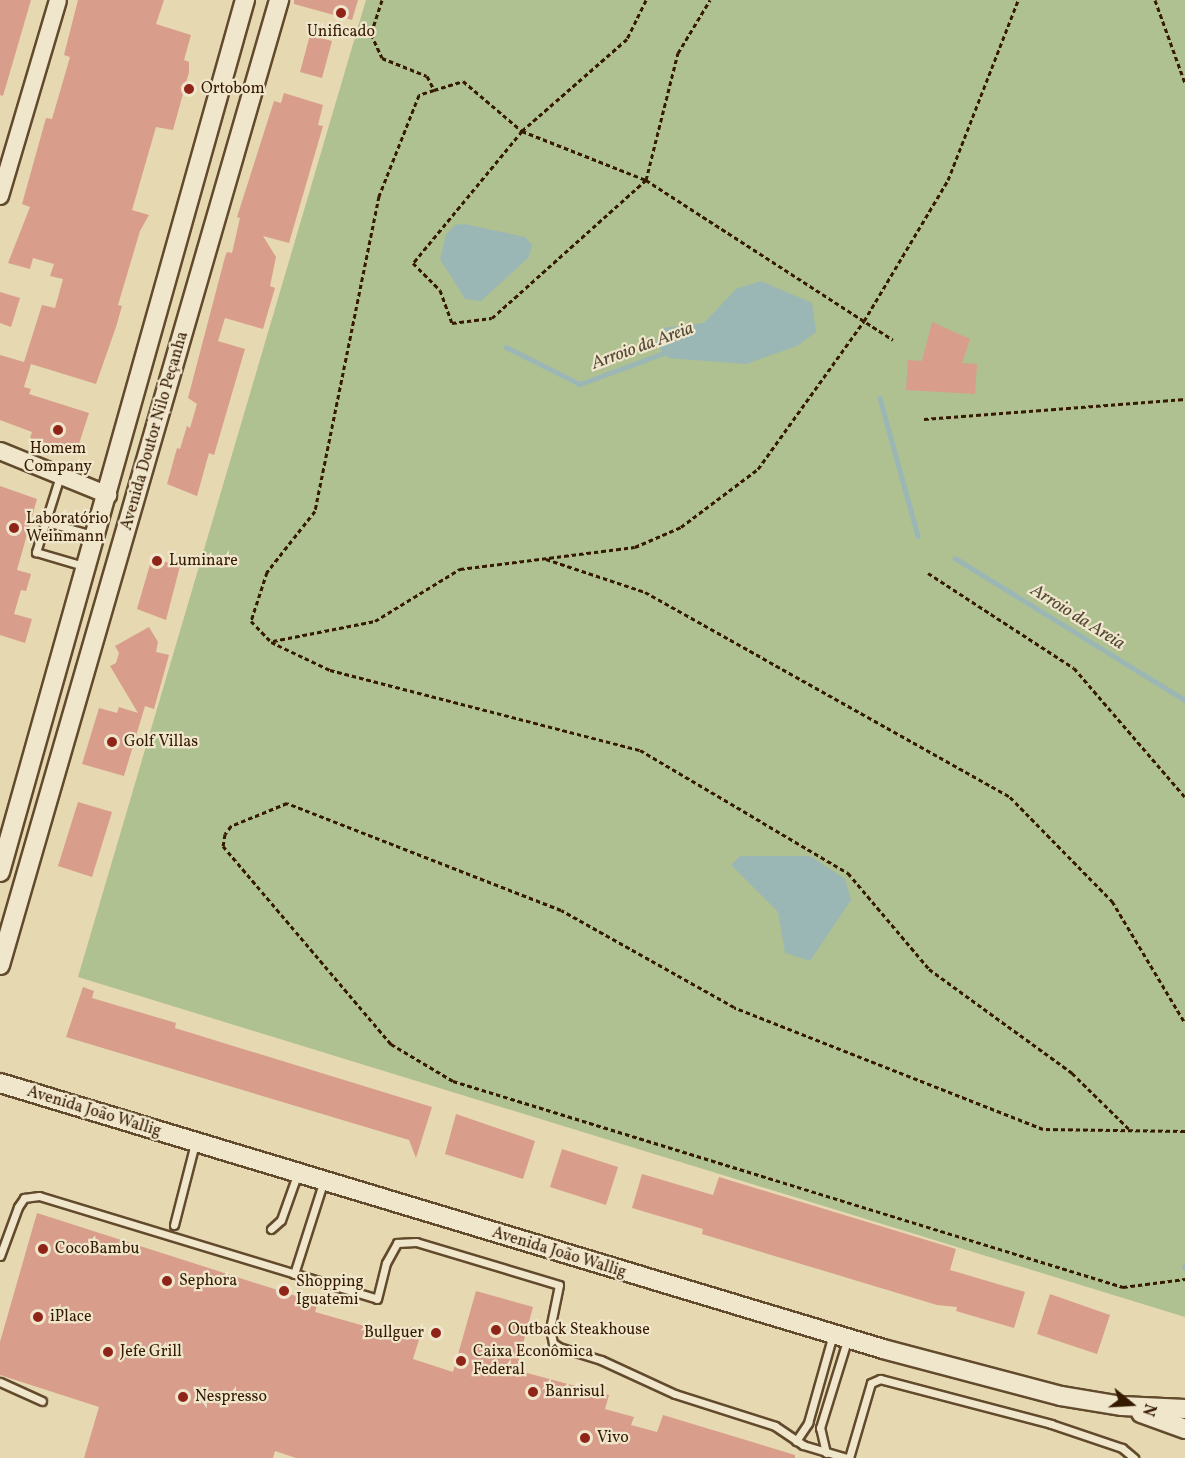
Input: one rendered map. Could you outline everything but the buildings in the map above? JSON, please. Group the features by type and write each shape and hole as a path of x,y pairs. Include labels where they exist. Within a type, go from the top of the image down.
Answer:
{"main road":[{"name":"Avenida Doutor Nilo Peçanha","path":"0,872 108,495 245,0"},
{"name":"Avenida Doutor Nilo Peçanha","path":"0,965 279,0"},
{"path":"108,495 119,517 123,543"},
{"path":"0,1068 5,1088"},
{"name":"Avenida João Wallig","path":"5,1088 841,1336 1061,1396 1122,1406 1185,1409"},
{"name":"Avenida João Wallig","path":"1122,1406 1185,1429"}],"street":[{"path":"0,196 58,0"},
{"path":"0,451 108,495"}],"lane":[{"path":"60,475 36,552 87,567"},
{"path":"46,522 96,536"},
{"path":"174,1225 195,1143"},
{"path":"272,1229 281,1220 297,1175"},
{"path":"294,1274 323,1182"},
{"path":"0,1256 18,1207 24,1198 39,1196 377,1299 392,1252 397,1243 405,1240 556,1283 559,1288 550,1329 553,1343 601,1360 675,1394 775,1426 796,1442 826,1453 848,1458 871,1383 880,1379 1051,1424 1122,1448 1134,1458"},
{"path":"796,1442 808,1423 841,1336"},
{"path":"826,1453 820,1428 841,1336"},
{"path":"0,1382 42,1401"}],"path":[{"path":"382,0 371,34 382,58 427,76 434,90"},
{"path":"646,0 627,39 522,131 413,263 440,290 452,323 492,318 646,180 678,52 710,0"},
{"path":"272,642 375,621 460,569 634,547 681,527 758,469 864,321 948,180 1018,0"},
{"path":"1155,0 1185,83"},
{"path":"893,340 646,180 522,131 463,81 418,95 379,196 315,511 267,572 251,621 272,642 330,670 640,750 848,873 929,969 1072,1073 1131,1131"},
{"path":"924,419 1185,399"},
{"path":"544,558 645,592 1010,797 1112,901 1185,1023"},
{"path":"928,573 1074,668 1185,797"},
{"path":"1185,1131 1043,1129 863,1061 734,1007 561,910 287,803 231,826 225,834 223,846 392,1044 453,1081 1123,1287 1185,1279"}],"green space":[{"path":"366,0 1185,0 1185,1317 78,977"}],"water":[{"path":"464,224 525,237 532,245 529,257 481,301 465,299 440,259 446,235 455,225"},
{"path":"761,281 812,303 816,332 797,346 746,364 668,358 655,343 664,328 704,323 736,289"},
{"path":"740,856 810,856 845,879 851,900 810,961 785,953 778,912 731,865"}],"waterway":[{"name":"Arroio da Areia","path":"506,347 580,384 669,351"},
{"name":"Arroio da Areia","path":"880,398 918,536"},
{"name":"Arroio da Areia","path":"955,558 1185,700"}],"place":[{"name":"Unificado","path":"341,13"},
{"name":"Ortobom","path":"189,89"},
{"name":"Homem Company","path":"58,430"},
{"name":"Laboratório Weinmann","path":"14,528"},
{"name":"Luminare","path":"157,561"},
{"name":"Golf Villas","path":"112,742"},
{"name":"CocoBambu","path":"43,1249"},
{"name":"Sephora","path":"167,1281"},
{"name":"Shopping Iguatemi","path":"284,1291"},
{"name":"iPlace","path":"38,1317"},
{"name":"Outback Steakhouse","path":"496,1330"},
{"name":"Bullguer","path":"436,1333"},
{"name":"Jefe Grill","path":"108,1352"},
{"name":"Caixa Econômica Federal","path":"461,1361"},
{"name":"Banrisul","path":"533,1392"},
{"name":"Nespresso","path":"183,1397"},
{"name":"Vivo","path":"585,1438"}]}
